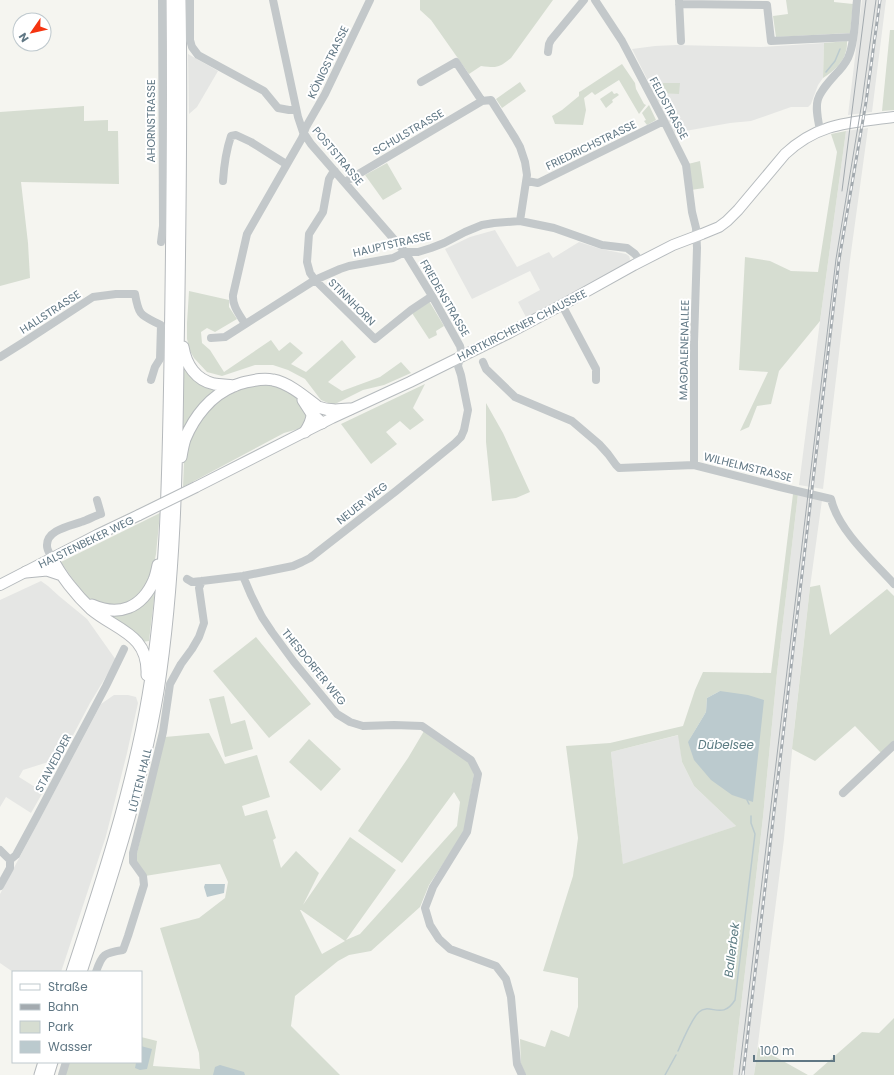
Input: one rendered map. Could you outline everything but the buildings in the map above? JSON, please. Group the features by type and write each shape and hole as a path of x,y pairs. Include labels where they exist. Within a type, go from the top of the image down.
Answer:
{"highway":[{"path":"72,971 114,839 133,771 144,721 160,612 166,521 169,431 173,172 172,0"},
{"path":"81,971 122,842 143,764 151,727 168,612 176,477 181,172 180,0"},
{"path":"179,318 184,352 191,369 197,376 205,381 215,384 234,386"},
{"path":"176,477 185,439 193,423 202,409 212,400 234,386 257,380 272,379 286,384 298,393 315,410 320,411 322,423"},
{"path":"315,410 350,409"},
{"path":"305,432 310,426 315,410"},
{"path":"82,600 104,610 111,611 130,607 142,599 149,590 155,578 166,521"},
{"path":"52,558 62,575 82,600 99,615 131,635 142,648 147,666 143,698 144,721"},
{"path":"26,572 47,570 62,575"},
{"path":"40,1075 44,1063"},
{"path":"48,1075 52,1063"}],"main road":[{"name":"HARTKIRCHENER CHAUSSEE","path":"172,499 350,409 410,382 460,357 583,294 673,245 696,234 714,229 738,210 785,154 801,140 820,130 834,125 894,117"},
{"name":"HALSTENBEKER WEG","path":"0,585 172,499"}],"street":[{"name":"AHORNSTRASSE","path":"161,242 163,226 162,0"},
{"path":"190,0 190,40 192,47 198,55 264,91 278,108 296,110"},
{"name":"POSTSTRASSE","path":"273,0 296,110 304,133 311,144 405,252"},
{"name":"KÖNIGSTRASSE","path":"245,324 234,305 233,294 247,234 304,133 370,0"},
{"path":"548,52 551,40 584,0"},
{"name":"FELDSTRASSE","path":"595,0 622,41 686,164 696,234"},
{"path":"820,130 816,108 817,100 821,91 846,63 851,52 857,0"},
{"path":"681,41 679,2 767,6 771,41 853,37"},
{"path":"421,82 456,62 482,101 491,100 520,146 525,162 527,181 520,221"},
{"name":"SCHULSTRASSE","path":"344,182 482,101"},
{"name":"FRIEDRICHSTRASSE","path":"527,181 538,183 664,121"},
{"path":"223,181 225,159 231,136 236,135 251,142 286,164"},
{"path":"315,280 310,273 307,262 309,234 323,212 329,179 335,171"},
{"name":"HAUPTSTRASSE","path":"211,338 225,337 315,280 349,266 393,258 405,252 418,252 431,248 482,225 520,221 554,228 602,245 627,248 635,254 640,262"},
{"name":"MAGDALENENALLEE","path":"694,465 696,234"},
{"name":"FRIEDENSTRASSE","path":"405,252 460,346 460,357"},
{"name":"STINNHORN","path":"315,280 375,339 410,310 432,296"},
{"name":"HALLSTRASSE","path":"0,357 93,297 116,294 135,294 138,309 142,316 161,325 160,359 155,367 151,380"},
{"path":"562,305 596,369 596,380"},
{"name":"NEUER WEG","path":"187,579 192,582 243,576 295,565 310,558 396,491 461,437 468,410 462,375 458,366 460,357"},
{"name":"WILHELMSTRASSE","path":"483,362 486,369 515,397 572,421 599,444 619,468 694,465 831,499 832,506 846,530 855,542 894,584"},
{"path":"52,558 47,547 50,537 62,529 101,514 97,500"},
{"name":"THESDORFER WEG","path":"243,576 254,601 272,632 294,662 337,714 350,722 363,726 422,726 471,760 478,774 467,832 433,887 425,908 430,925 439,939 450,949 496,966 506,979 511,997 518,1064 522,1075"},
{"name":"LÜTTEN HALL","path":"96,971 104,955 123,950 144,886 143,876 133,862 133,853 165,722 170,684 199,637 204,623 200,588 202,581"},
{"name":"STAWEDDER","path":"0,886 10,868 10,860 16,855 36,818 124,649"},
{"path":"843,794 894,745"},
{"path":"0,850 10,860"},
{"path":"62,1075 66,1063"}],"shaded area":[{"path":"862,0 886,0 872,112 848,115"},
{"path":"824,43 823,78 818,85 811,104 808,107 791,107 751,121 730,123 674,133 632,49 676,45 761,47"},
{"path":"188,54 218,71 197,107 189,114"},
{"path":"868,128 850,260 823,489 799,485 846,131"},
{"path":"495,230 517,267 549,252 553,258 579,242 601,249 626,254 630,259 629,262 618,269 526,317 518,302 540,290 530,271 472,299 445,249 470,237"},
{"path":"798,494 822,500 810,587 794,730 784,839 754,1075 733,1075 763,817 777,673"},
{"path":"41,581 87,619 116,660 90,703 61,758 23,770 19,777 43,792 31,813 6,797 0,807 0,600"},
{"path":"114,695 128,695 136,697 138,703 106,836 61,971 12,971 0,963 0,894 101,704"},
{"path":"679,735 682,762 694,786 736,826 623,865 611,752"}],"green space":[{"path":"420,0 553,0 511,58 498,66 481,66 469,74 431,20 420,10"},
{"path":"786,0 834,0 834,2 853,4 850,33 776,37 773,16 788,14"},
{"path":"890,30 894,30 894,110 882,111"},
{"path":"847,41 843,59 831,73 823,78 824,43"},
{"path":"622,64 635,83 636,89 646,105 639,114 619,80 595,95 592,92 584,98 586,110 583,125 555,124 552,116 579,96 579,92"},
{"path":"520,82 526,91 502,108 496,99"},
{"path":"661,83 680,83 679,94 660,93"},
{"path":"612,91 614,94 617,93 619,95 612,100 613,102 606,108 600,99"},
{"path":"649,105 656,120 647,125 644,121 646,120 642,113"},
{"path":"84,106 84,121 108,120 108,131 118,131 119,184 21,182 28,243 30,278 0,286 0,112"},
{"path":"846,131 820,321 779,371 771,404 757,406 749,427 740,431 768,372 739,370 745,257 770,261 791,271 818,272 837,152 831,134"},
{"path":"700,161 704,188 691,190 688,164"},
{"path":"387,163 402,189 383,200 365,175"},
{"path":"189,291 229,300 229,307 237,319 215,332 207,328 201,332 202,343 210,350 224,372 271,340 279,351 290,342 303,353 291,364 306,372 342,340 356,357 328,382 342,391 380,377 401,362 411,373 384,385 363,390 333,405 321,400 305,379 288,370 273,365 255,365 222,376 207,372 194,358 190,351 187,339"},
{"path":"429,301 444,326 436,331 437,335 429,339 412,313"},
{"path":"184,366 223,387 183,434"},
{"path":"273,383 292,392 308,414 304,426 284,433 183,487 184,462 191,433 214,402 240,387"},
{"path":"425,384 413,408 424,420 410,430 400,421 386,432 397,444 371,464 341,424"},
{"path":"486,403 503,433 530,492 516,498 492,501 486,442"},
{"path":"793,494 798,494 733,1075 526,1075 521,1064 520,1039 545,1047 551,1030 569,1037 578,1007 578,978 543,971 573,876 578,838 566,746 610,743 683,726 695,690 703,672 771,673","holes":["720,691 688,742 706,712 707,698","678,735 682,762 694,786 736,826 623,864 611,752"]},
{"path":"160,513 153,569 143,594 125,606 95,603 83,594 61,562"},
{"path":"156,583 149,641 142,642 99,611 113,614"},
{"path":"820,585 830,635 887,589 894,596 894,744 883,755 855,726 815,761 792,749 810,587"},
{"path":"256,637 311,704 269,738 213,671"},
{"path":"224,696 231,724 245,720 253,749 225,757 209,699"},
{"path":"424,731 468,761 474,774 464,832 429,885 420,907 371,951 349,955 338,961 295,996 291,1026 340,1075 65,1075 69,1063 142,1063 142,1037 157,1041 153,1066 200,1069 199,1053 160,928 199,918 225,898 228,882 220,864 145,876 135,861 165,737 209,733 225,764 257,755 270,797 242,806 245,816 267,810 276,838 273,840 281,868 296,851 319,873 303,905 350,837 396,870 346,940 360,934 457,826 460,802 454,792 402,863 358,831 408,758","holes":["300,910 301,910 345,941 322,954"]},
{"path":"309,739 341,769 321,791 289,762"},
{"path":"894,1018 894,1075 813,1075 862,1032 879,1033"},
{"path":"758,1047 808,1075 754,1075"}],"water":[{"name":"Dübelsee","path":"720,691 748,695 764,700 753,802 732,795 711,780 694,760 688,742 706,712 707,698"},
{"path":"205,884 225,884 224,893 207,897 204,887"},
{"path":"142,1046 152,1049 147,1069 140,1070 135,1068 136,1063 142,1063"},
{"path":"220,1065 244,1072 245,1075 213,1075 215,1067"}],"waterway":[{"name":"Ballerbek","path":"826,72 835,61 840,49"},
{"name":"Ballerbek","path":"747,800 749,804"},
{"name":"Ballerbek","path":"678,1051 690,1025 699,1012 703,1009 725,1009 735,1000 755,834 751,823 751,816"},
{"name":"Ballerbek","path":"665,1075 676,1055"}],"tram line":[{"path":"842,191 866,0"},
{"path":"739,1075 836,259 862,102 876,0"}],"railway":[{"path":"743,1075 839,260 866,102 880,0"}]}
